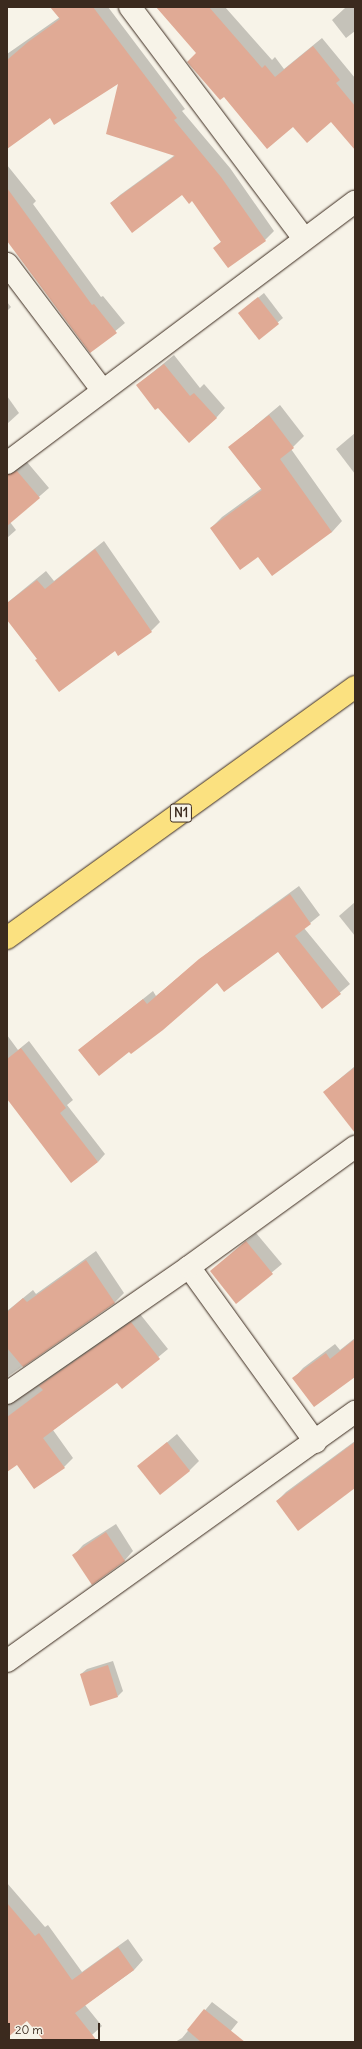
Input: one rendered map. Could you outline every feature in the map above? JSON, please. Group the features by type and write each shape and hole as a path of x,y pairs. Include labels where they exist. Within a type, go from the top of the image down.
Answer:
{"highway":[{"name":"N1","path":"7,938 355,687"}],"street":[{"path":"130,7 304,239"},
{"path":"7,463 355,202"},
{"path":"7,264 103,391"},
{"path":"7,1393 189,1267 355,1147"},
{"path":"189,1267 315,1442"},
{"path":"7,1661 355,1412"}],"building":[{"path":"50,7 93,7 177,118 174,120 221,177 266,241 228,268 213,248 221,242 192,201 189,204 182,195 132,233 110,203 175,156 106,134 118,84 54,125 50,118 7,149 7,60 28,42 60,19"},
{"path":"156,7 209,7 262,68 265,65 275,77 313,46 340,80 336,83 355,106 355,150 331,122 307,143 293,127 267,149 224,97 220,100 187,62 196,53"},
{"path":"7,188 92,305 94,304 117,333 90,353 7,241"},
{"path":"258,297 279,324 259,340 238,313"},
{"path":"164,364 190,396 194,393 217,418 189,443 158,408 155,410 136,385"},
{"path":"269,415 294,448 280,459 332,532 272,576 258,557 240,570 210,528 262,490 228,447"},
{"path":"17,471 40,498 7,526 7,475"},
{"path":"95,549 152,632 118,656 115,651 59,692 35,660 37,659 7,620 7,603 37,580 45,589"},
{"path":"290,894 311,924 295,936 341,994 322,1009 278,952 224,992 217,983 163,1030 131,1054 129,1052 99,1076 78,1050 143,999 147,1004 199,959"},
{"path":"21,1048 66,1108 60,1113 98,1162 71,1183 7,1099 7,1059"},
{"path":"355,1067 355,1133 323,1092"},
{"path":"246,1241 273,1274 236,1304 210,1271"},
{"path":"86,1260 115,1303 23,1367 7,1348 7,1312 23,1298 27,1302"},
{"path":"131,1322 160,1359 122,1389 117,1383 43,1438 65,1468 34,1489 17,1465 7,1472 7,1417 43,1390 39,1386"},
{"path":"355,1339 355,1377 314,1407 292,1378 326,1353 330,1359"},
{"path":"167,1442 190,1471 160,1495 137,1466"},
{"path":"355,1442 355,1488 298,1531 276,1501"},
{"path":"106,1532 125,1561 92,1585 72,1555"},
{"path":"108,1665 118,1697 90,1706 80,1674"},
{"path":"7,1903 35,1936 39,1933 72,1980 118,1947 134,1970 75,2013 98,2042 45,2042 27,2021 7,2038"},
{"path":"204,2009 245,2042 201,2042 187,2030"}]}
